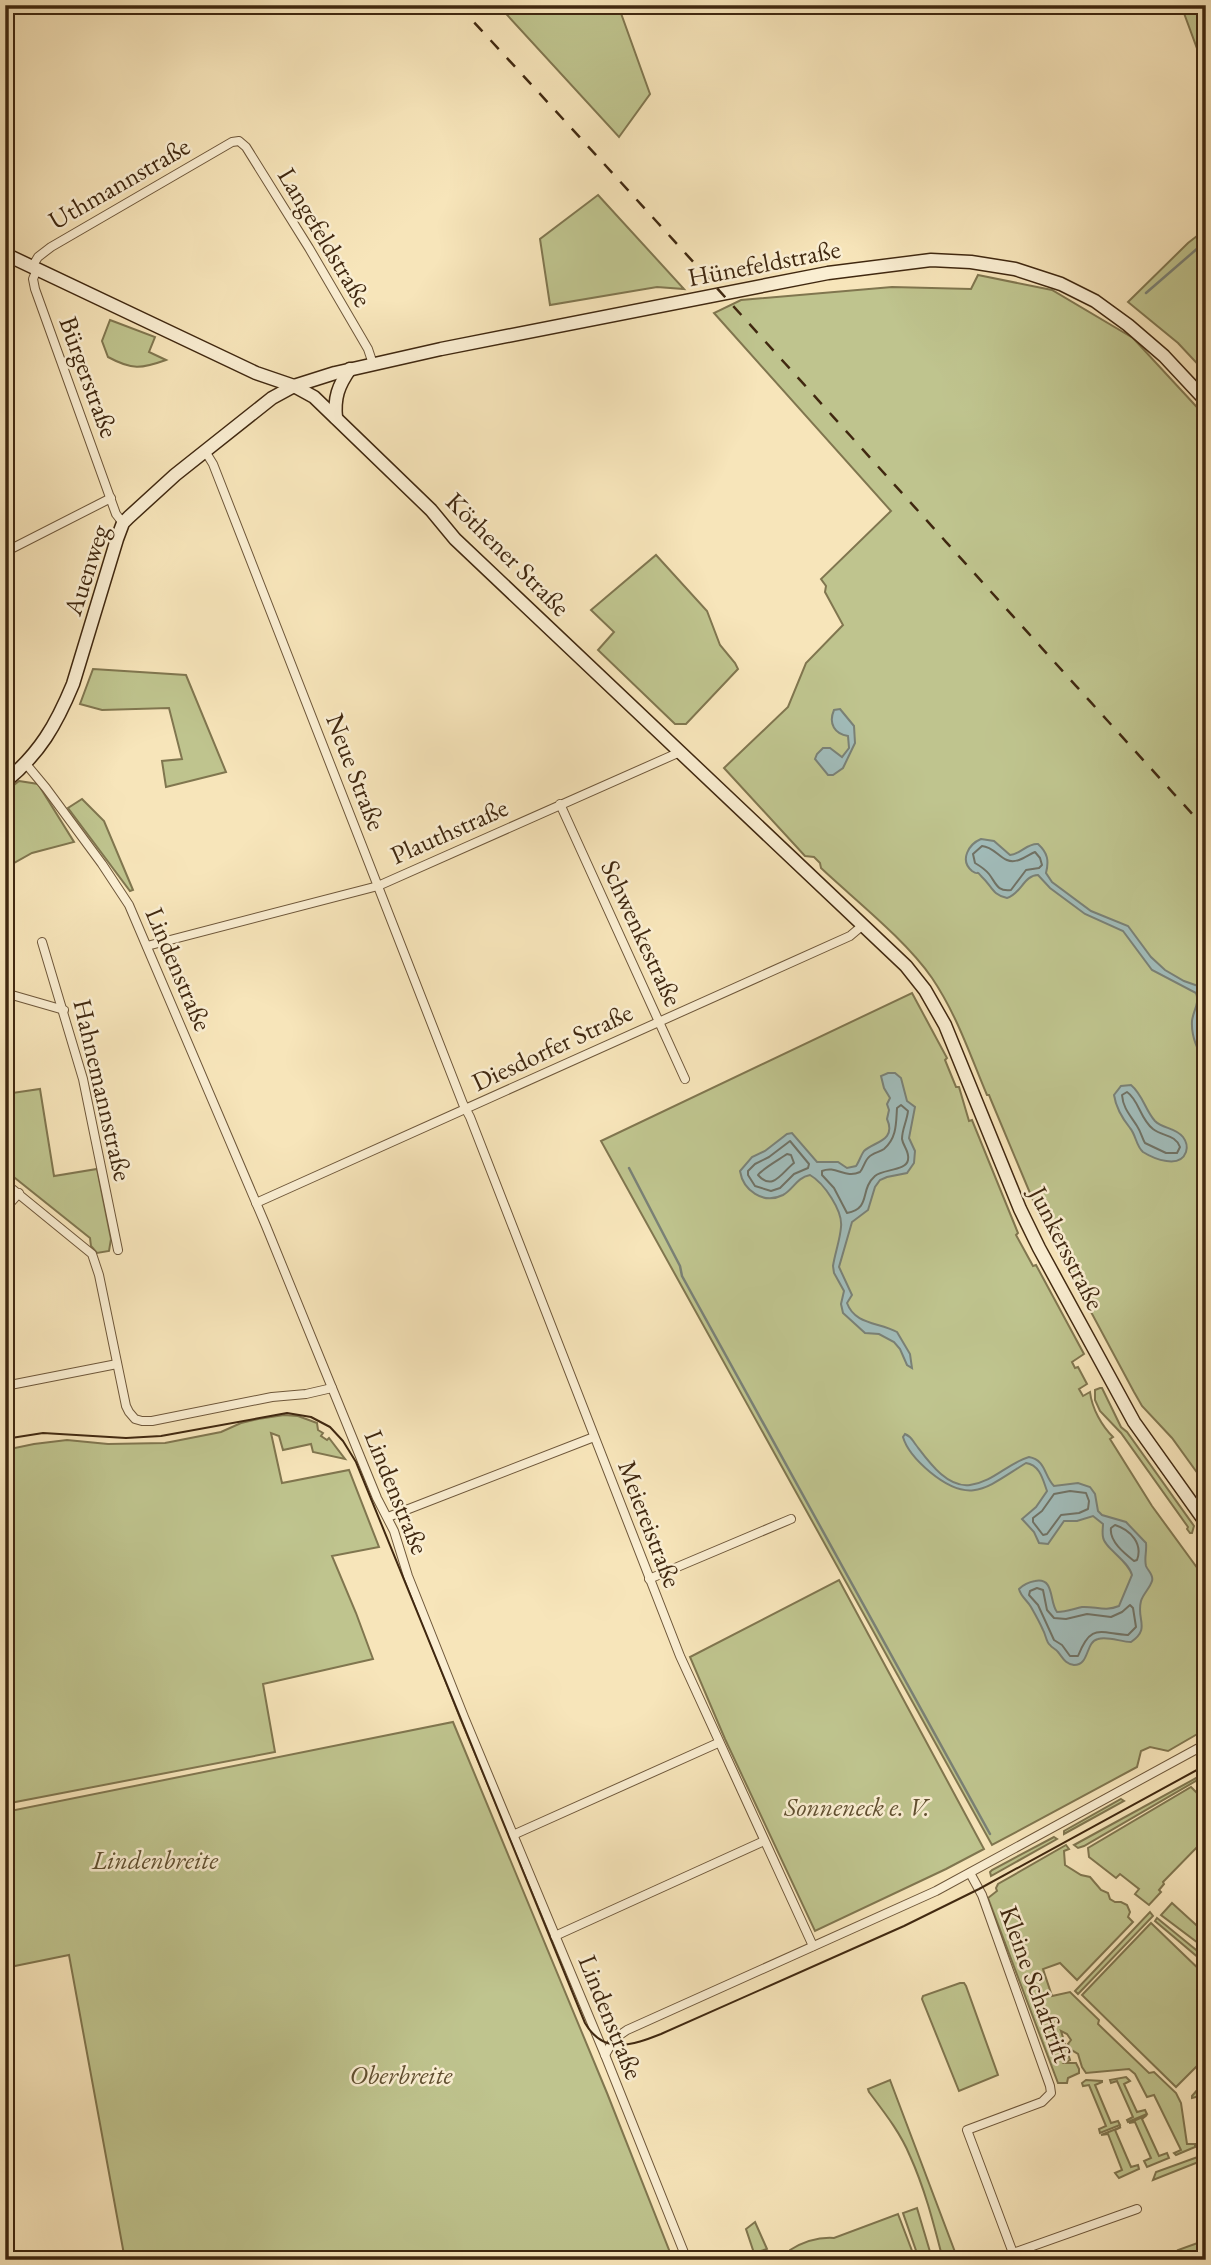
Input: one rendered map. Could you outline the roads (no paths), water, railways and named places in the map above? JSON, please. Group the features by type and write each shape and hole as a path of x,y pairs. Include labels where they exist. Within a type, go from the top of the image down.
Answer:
{"main road":[{"name":"Köthener Straße","path":"5,254 256,373 294,386 314,397 431,510 455,539 916,978"},
{"name":"Hünefeldstraße","path":"294,386 350,369 441,349 828,273 931,260 1015,269 1061,284 1095,301 1164,356 1206,401"},
{"path":"336,418 337,390 350,369"},
{"name":"Auenweg","path":"5,782 26,764 46,740 73,684 123,523 264,403 294,386"},
{"name":"Junkersstraße","path":"916,978 945,1025 1020,1209 1039,1248 1134,1422 1206,1523"}],"street":[{"name":"Langefeldstraße","path":"232,142 239,141 246,147 368,349 373,365"},
{"name":"Uthmannstraße","path":"35,268 38,257 48,249 232,142"},
{"name":"Bürgerstraße","path":"35,268 35,289 116,514 123,523"},
{"name":"Neue Straße","path":"205,451 213,464 466,1110"},
{"path":"5,552 111,498"},
{"name":"Plauthstraße","path":"147,946 378,886 680,752"},
{"name":"Lindenstraße","path":"26,764 129,905 256,1203 377,1498 388,1517 408,1576 606,2055 687,2260"},
{"name":"Schwenkestraße","path":"560,804 685,1079"},
{"name":"Diesdorfer Straße","path":"256,1203 466,1110 658,1020 850,936 863,925"},
{"name":"Hahnemannstraße","path":"42,942 83,1079 118,1250"},
{"path":"5,993 64,1010"},
{"name":"Meiereistraße","path":"466,1110 680,1656 813,1946"},
{"path":"5,1183 92,1254 129,1412 135,1419 142,1421 332,1388"},
{"path":"5,1209 19,1193"},
{"path":"5,1387 117,1364"},
{"path":"388,1517 594,1437"},
{"path":"649,1579 791,1519"},
{"path":"513,1835 718,1743"},
{"path":"606,2055 610,2044 627,2030 922,1898 1206,1744"},
{"path":"555,1936 764,1841"},
{"name":"Kleine Schaftrift","path":"970,1873 982,1895 1051,2093 1042,2102 967,2130 1013,2253 1137,2209"}],"water":[{"path":"840,709 854,726 855,743 843,768 833,775 828,775 815,759 817,754 823,748 830,748 842,757 849,748 848,736 836,731 832,724 834,710"},
{"path":"981,839 994,841 1010,855 1038,844 1046,854 1046,873 1052,882 1091,911 1128,926 1151,957 1165,970 1204,988 1201,1026 1206,1065 1193,1033 1196,993 1152,970 1123,931 1085,914 1050,888 1038,875 1029,878 1012,896 1007,898 998,895 966,862 969,848"},
{"path":"895,1073 901,1078 907,1101 915,1107 909,1138 915,1151 914,1163 907,1173 880,1180 868,1210 852,1222 839,1267 852,1295 847,1303 851,1310 862,1319 897,1332 910,1354 912,1368 907,1365 894,1342 879,1334 865,1333 843,1313 841,1304 844,1291 833,1266 841,1220 832,1198 821,1184 810,1175 801,1179 783,1195 776,1198 761,1197 745,1184 740,1171 752,1157 792,1133 817,1162 838,1162 847,1168 856,1166 864,1151 883,1140 889,1132 887,1104 890,1098 881,1076"},
{"path":"1131,1085 1155,1121 1183,1137 1187,1148 1183,1157 1166,1161 1141,1150 1120,1113 1114,1095 1121,1086"},
{"path":"905,1434 911,1437 939,1472 962,1485 986,1480 1029,1457 1039,1461 1054,1486 1078,1483 1090,1487 1095,1494 1098,1511 1102,1515 1126,1522 1146,1543 1145,1563 1152,1579 1141,1601 1142,1628 1137,1637 1131,1642 1098,1639 1091,1644 1079,1664 1066,1662 1049,1644 1019,1589 1033,1581 1046,1583 1057,1612 1082,1607 1105,1609 1119,1606 1132,1575 1126,1564 1104,1541 1103,1524 1093,1516 1077,1521 1064,1521 1048,1544 1039,1543 1034,1532 1022,1519 1036,1507 1047,1491 1035,1467 1026,1463 979,1489 957,1488 944,1482 917,1460 905,1442"}],"waterway":[{"path":"1146,293 1206,241"},
{"path":"629,1168 680,1266 682,1276 990,1834"}],"tram line":[{"path":"5,1439 43,1433 126,1438 161,1436 287,1413 311,1417 330,1427 356,1462 585,2023 601,2040 610,2044 630,2044 661,2034 904,1926 979,1889 1206,1765"}],"railway":[{"path":"458,5 1206,829"}],"park label":[{"name":"Sonneneck e. V.","path":"857,1807"},
{"name":"Lindenbreite","path":"155,1860"},
{"name":"Oberbreite","path":"401,2075"}]}
